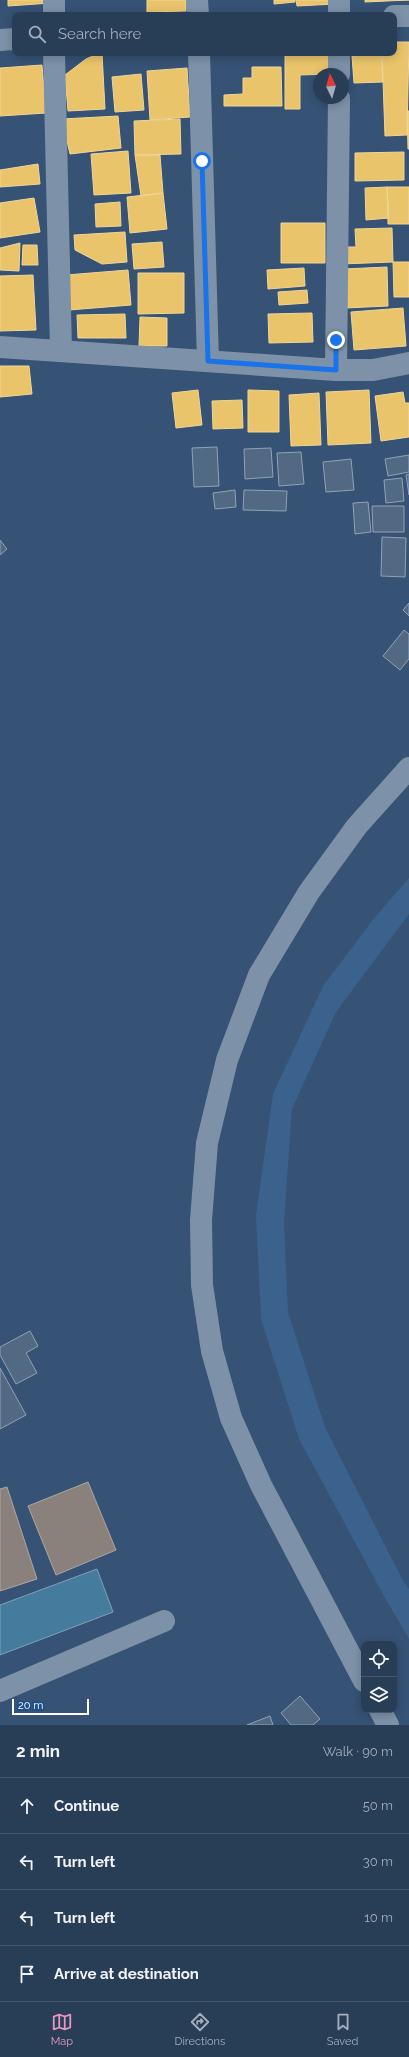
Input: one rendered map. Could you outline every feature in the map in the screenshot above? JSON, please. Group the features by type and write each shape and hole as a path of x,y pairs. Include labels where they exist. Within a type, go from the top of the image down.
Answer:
{"street":[{"path":"54,0 54,12"},
{"path":"198,0 198,12"},
{"path":"339,0 339,12"},
{"path":"397,16 409,16"},
{"path":"0,40 12,39"},
{"path":"54,56 61,350"},
{"path":"199,56 208,361"},
{"path":"339,56 339,68"},
{"path":"336,370 339,104"},
{"path":"0,347 336,370 373,370 409,363"},
{"path":"362,1677 261,1486 232,1418 212,1351 202,1285 201,1220 207,1143 227,1060 259,975 309,892 357,826 409,768"},
{"path":"0,1690 164,1621"},
{"path":"382,1713 388,1725"}],"water":[{"path":"409,878 409,914 336,1012 292,1109 284,1223 288,1312 325,1427 402,1579 409,1589 409,1639 385,1598 299,1439 261,1319 256,1215 273,1094 323,986 375,917"}],"building: Homes":[{"path":"8,0 51,0 51,3 8,6"},
{"path":"147,0 186,0 186,11 147,12"},
{"path":"274,0 295,0 295,2 274,4"},
{"path":"296,0 335,0 335,4 297,6"},
{"path":"365,0 409,0 365,2"},
{"path":"397,42 409,42 407,135 385,136 382,56 397,56"},
{"path":"93,56 102,56 105,109 68,111 65,75 86,59"},
{"path":"285,56 329,56 330,68 313,68 313,75 300,75 300,109 285,109"},
{"path":"352,56 381,56 383,82 354,83"},
{"path":"42,65 46,113 0,116 0,68"},
{"path":"252,67 281,67 282,106 224,106 224,95 243,94 243,78 252,78"},
{"path":"187,68 190,117 150,120 147,71"},
{"path":"141,74 144,110 115,112 112,77"},
{"path":"407,111 409,111 409,149 408,149"},
{"path":"118,116 121,148 70,154 62,119"},
{"path":"180,119 181,154 135,155 134,121"},
{"path":"128,151 131,193 94,195 91,154"},
{"path":"404,152 404,180 355,181 355,153"},
{"path":"135,155 160,155 163,193 141,196"},
{"path":"38,164 40,184 0,187 0,170"},
{"path":"387,187 409,187 409,224 388,224"},
{"path":"387,187 389,218 366,220 365,188"},
{"path":"163,193 167,229 130,233 127,197"},
{"path":"34,198 40,232 0,238 0,203"},
{"path":"120,202 121,226 96,227 95,204"},
{"path":"281,223 325,223 325,263 281,263"},
{"path":"392,228 393,262 341,264 340,247 356,247 355,229"},
{"path":"125,232 127,262 102,264 75,250 74,235"},
{"path":"162,242 164,267 134,269 132,244"},
{"path":"20,243 19,271 0,270 0,248"},
{"path":"23,245 37,245 38,265 22,265"},
{"path":"393,262 409,262 409,297 394,297"},
{"path":"387,267 388,306 345,308 344,269"},
{"path":"304,268 305,286 268,289 267,270"},
{"path":"128,270 131,305 69,310 66,275"},
{"path":"138,273 184,273 184,313 138,314"},
{"path":"33,275 36,330 0,331 0,276"},
{"path":"307,290 308,303 279,305 278,292"},
{"path":"403,308 406,346 354,350 351,312"},
{"path":"312,313 313,342 269,343 268,314"},
{"path":"125,314 126,338 78,338 77,315"},
{"path":"140,317 167,318 167,346 139,346"},
{"path":"0,366 29,366 32,394 0,397"},
{"path":"198,390 202,425 176,428 172,393"},
{"path":"248,390 279,391 279,432 248,432"},
{"path":"369,390 371,443 328,445 326,392"},
{"path":"403,392 405,403 409,403 409,437 381,441 375,396"},
{"path":"319,393 321,445 291,446 289,395"},
{"path":"242,400 243,428 213,429 212,401"}],"building: Public":[{"path":"97,1569 113,1612 0,1655 0,1605"}],"building: Industry":[{"path":"88,1482 116,1550 56,1575 28,1506"},
{"path":"7,1487 37,1579 0,1591 0,1489"}],"building: Other":[{"path":"217,447 219,486 194,487 192,448"},
{"path":"271,448 273,477 245,479 244,449"},
{"path":"301,452 304,484 279,486 277,453"},
{"path":"409,455 409,472 388,476 385,459"},
{"path":"351,459 354,490 326,492 323,462"},
{"path":"409,474 409,495 406,475"},
{"path":"402,478 404,501 386,503 384,480"},
{"path":"235,490 236,507 215,509 213,493"},
{"path":"244,490 287,491 286,511 243,510"},
{"path":"368,502 371,532 355,534 353,503"},
{"path":"372,506 404,506 404,532 373,532"},
{"path":"382,537 406,538 405,577 381,576"},
{"path":"0,540 7,549 0,555"},
{"path":"409,603 409,616 403,610"},
{"path":"404,630 409,634 409,659 400,670 383,656"},
{"path":"30,1331 38,1346 26,1353 37,1373 16,1384 0,1355 0,1347"},
{"path":"0,1368 26,1415 0,1429"},
{"path":"300,1696 320,1719 313,1725 291,1725 281,1713"},
{"path":"270,1716 273,1725 247,1725"}],"route":[{"path":"202,161 208,361 336,370 336,340"}]}
